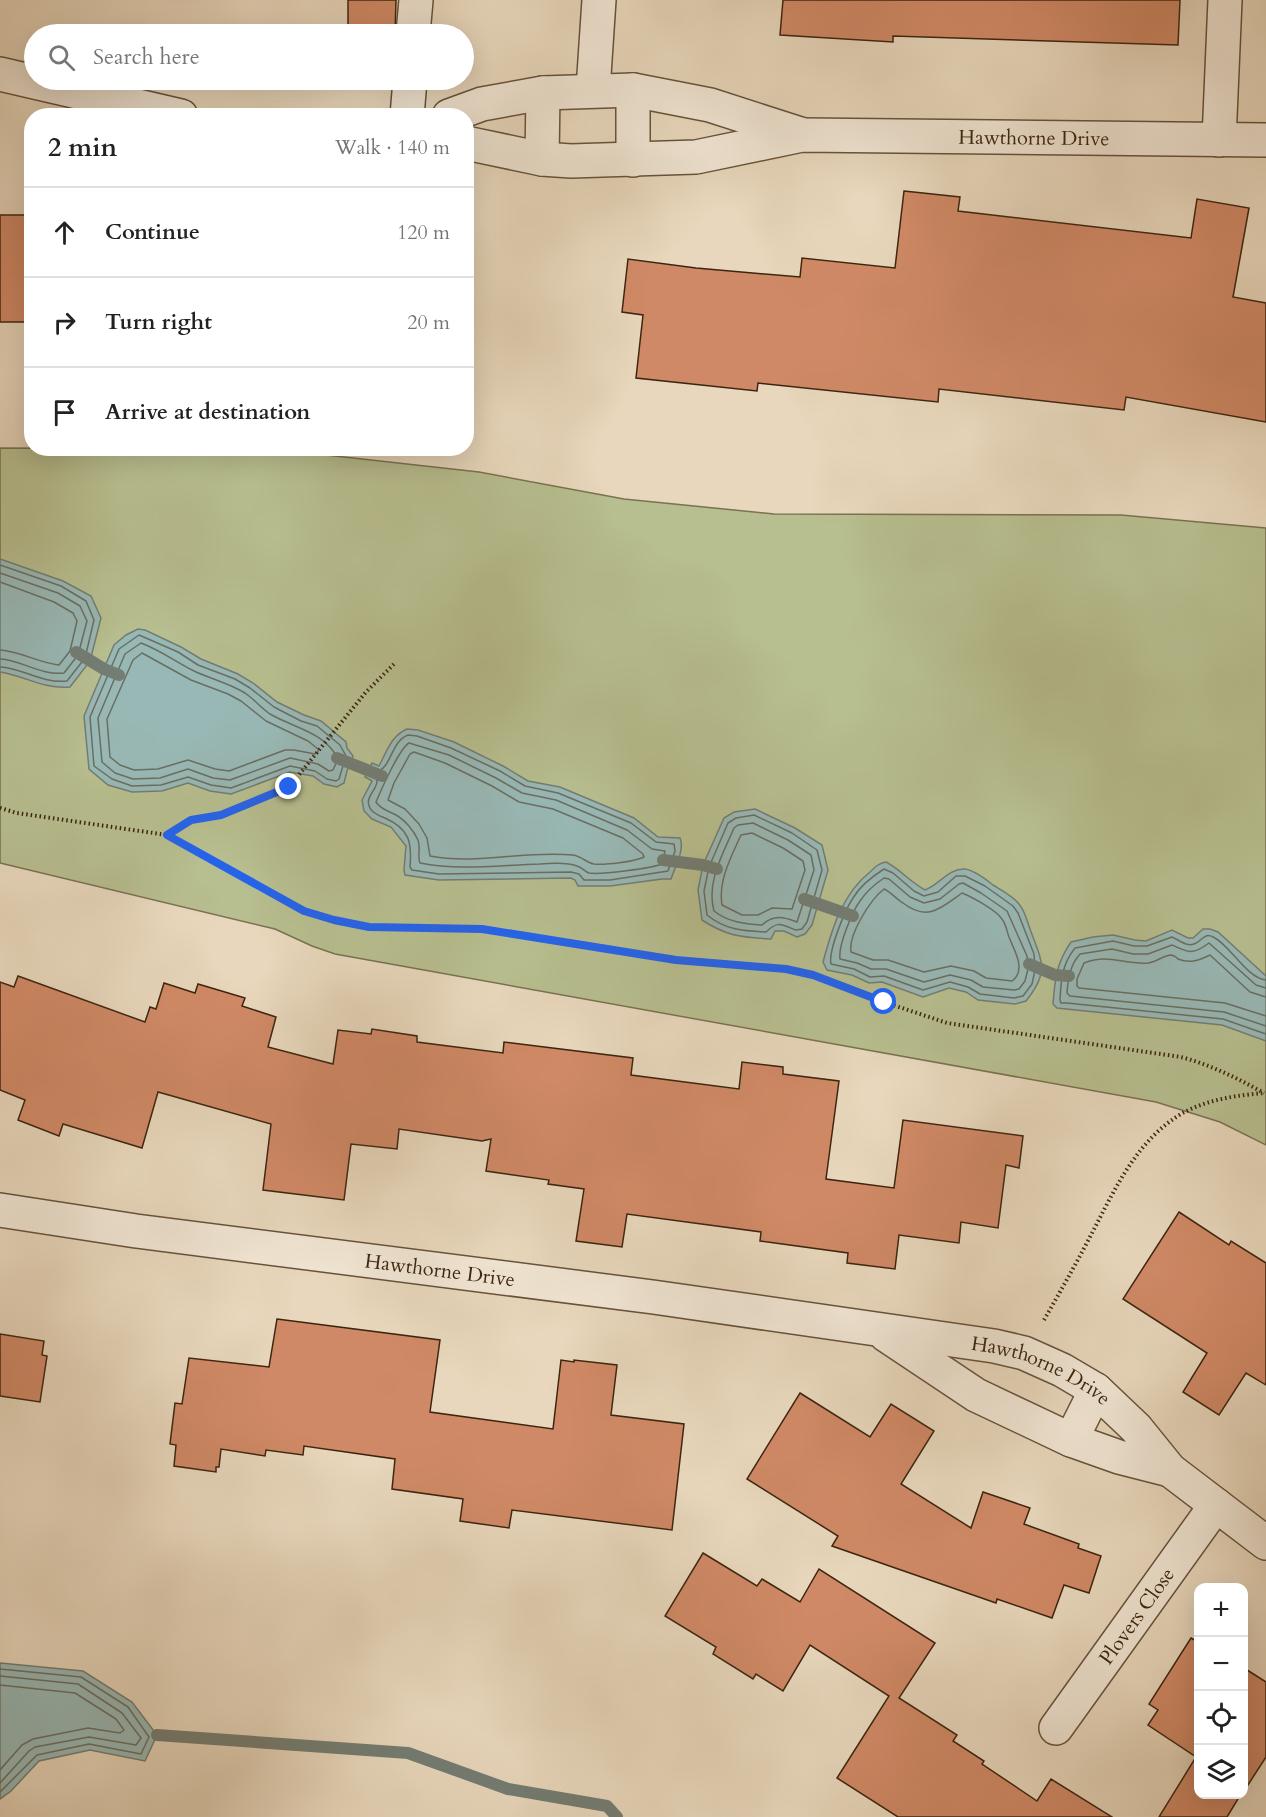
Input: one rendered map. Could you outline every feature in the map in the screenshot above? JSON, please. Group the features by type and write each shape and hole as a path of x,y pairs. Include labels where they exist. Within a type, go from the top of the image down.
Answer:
{"street":[{"path":"414,24 416,0"},
{"path":"593,90 599,0"},
{"path":"1219,140 1225,0"},
{"path":"0,74 24,80"},
{"path":"69,90 147,108"},
{"path":"408,108 409,90"},
{"path":"633,90 633,160"},
{"name":"Hawthorne Drive","path":"471,108 543,93 633,90 710,105 802,135"},
{"path":"542,159 543,93"},
{"name":"Hawthorne Drive","path":"474,145 542,159 571,161 696,157 802,135 1266,140"},
{"name":"Hawthorne Drive","path":"0,1210 136,1231 653,1297 1009,1349 1062,1370 1096,1390 1136,1428 1170,1470 1266,1543"},
{"name":"Hawthorne Drive","path":"879,1330 975,1395 1071,1440 1119,1457 1170,1470"},
{"path":"975,1395 1009,1349"},
{"path":"1071,1440 1096,1390"},
{"name":"Plovers Close","path":"1056,1728 1216,1505"}],"path":[{"path":"167,835 191,820 221,815 289,787 366,692 396,662"},
{"path":"0,808 17,813 167,835 296,906 334,920 369,927 482,929 676,960 786,969 813,975 947,1023 1181,1057 1204,1063 1233,1075 1265,1093"},
{"path":"1009,1349 1065,1284 1116,1187 1132,1162 1166,1125 1198,1106 1233,1097 1265,1093"}],"green space":[{"path":"0,448 24,448 24,456 335,456 479,472 624,499 774,514 1121,515 1266,528 1266,1145 1220,1122 1156,1102 335,954 275,929 0,863"}],"water":[{"path":"0,559 63,581 91,596 101,618 90,661 70,687 50,686 0,672"},
{"path":"138,629 145,630 201,659 238,674 277,702 321,721 346,742 353,756 344,783 337,787 324,784 313,776 290,772 231,794 210,791 188,783 162,791 132,792 108,785 89,769 84,716 114,645"},
{"path":"407,729 418,730 454,742 528,781 560,787 634,818 658,837 680,838 680,853 671,879 610,886 578,886 571,878 439,880 405,875 406,846 391,827 372,819 364,811 362,800 372,781 365,777 372,763 379,766 393,740"},
{"path":"755,809 795,828 822,845 828,870 812,925 805,934 797,937 784,931 775,931 771,939 743,937 720,930 702,920 698,890 703,865 724,818 734,812"},
{"path":"886,862 925,890 954,871 965,869 976,873 1016,901 1026,916 1042,966 1034,991 1026,1001 1015,1004 978,1000 966,992 949,988 923,997 882,982 869,983 852,975 827,970 823,962 834,925 845,901 860,881 881,863"},
{"path":"1203,929 1218,932 1266,976 1266,1041 1222,1025 1057,1008 1053,1004 1057,972 1062,957 1071,942 1113,935 1146,941 1172,930 1193,938"},
{"path":"0,1663 83,1671 132,1702 157,1735 145,1761 90,1750 39,1761 11,1791 0,1799"}],"building":[{"path":"348,0 396,0 395,24 348,24"},
{"path":"783,0 1180,0 1178,45 893,36 893,42 780,35"},
{"path":"904,191 960,197 958,211 1191,238 1197,199 1249,208 1233,297 1266,303 1266,422 1126,397 1124,410 939,389 938,402 758,383 757,391 636,378 643,315 622,312 628,259 696,268 800,277 802,258 895,268"},
{"path":"0,215 24,215 24,322 0,322"},
{"path":"18,976 145,1022 150,1007 156,1009 164,983 195,993 198,984 245,998 242,1006 276,1017 268,1047 333,1064 338,1030 371,1034 372,1029 417,1036 417,1042 503,1053 504,1042 633,1058 631,1075 739,1089 742,1062 783,1067 783,1074 839,1081 826,1179 894,1188 903,1120 1023,1136 1019,1168 1006,1165 998,1228 961,1222 959,1243 899,1235 895,1269 847,1263 848,1253 760,1241 761,1232 627,1214 622,1247 576,1241 584,1189 548,1184 549,1180 486,1171 491,1139 482,1141 399,1129 397,1149 351,1144 344,1200 263,1190 271,1124 158,1092 142,1148 63,1124 59,1136 18,1120 25,1100 0,1090 0,982 14,987"},
{"path":"1179,1212 1229,1245 1231,1241 1266,1263 1266,1385 1246,1373 1219,1415 1183,1392 1207,1353 1123,1299"},
{"path":"277,1319 440,1340 430,1412 553,1429 561,1360 617,1365 611,1415 684,1424 672,1530 512,1510 509,1528 460,1521 463,1499 392,1489 395,1459 304,1446 303,1455 266,1450 265,1456 221,1449 219,1467 216,1467 216,1472 174,1466 176,1445 170,1444 175,1403 182,1404 189,1358 269,1367"},
{"path":"0,1334 44,1341 42,1355 47,1356 40,1402 0,1396"},
{"path":"800,1393 870,1437 891,1404 934,1431 901,1484 971,1528 983,1492 1030,1508 1024,1524 1079,1544 1078,1548 1101,1556 1089,1593 1064,1585 1052,1618 997,1599 996,1603 832,1546 838,1536 747,1479"},
{"path":"703,1553 757,1586 762,1579 800,1602 819,1569 935,1643 899,1698 957,1735 953,1741 984,1761 982,1764 1037,1801 1051,1779 1112,1817 898,1817 837,1778 889,1696 810,1645 783,1691 756,1674 753,1679 713,1654 716,1647 665,1616"},
{"path":"1191,1638 1194,1640 1194,1756 1148,1725 1158,1710 1149,1704"},
{"path":"1248,1671 1266,1682 1266,1757 1248,1785"},
{"path":"1194,1760 1194,1799 1238,1799 1227,1817 1159,1817"}],"waterway":[{"path":"76,652 119,675"},
{"path":"337,758 382,776"},
{"path":"663,860 717,869"},
{"path":"804,899 853,916"},
{"path":"1029,964 1055,975 1069,976"},
{"path":"157,1735 408,1753 508,1789 607,1806 617,1817"}],"route":[{"path":"289,787 221,815 191,820 178,826 167,835 304,911 334,920 369,927 482,929 676,960 786,969 813,975 884,1002"}]}
